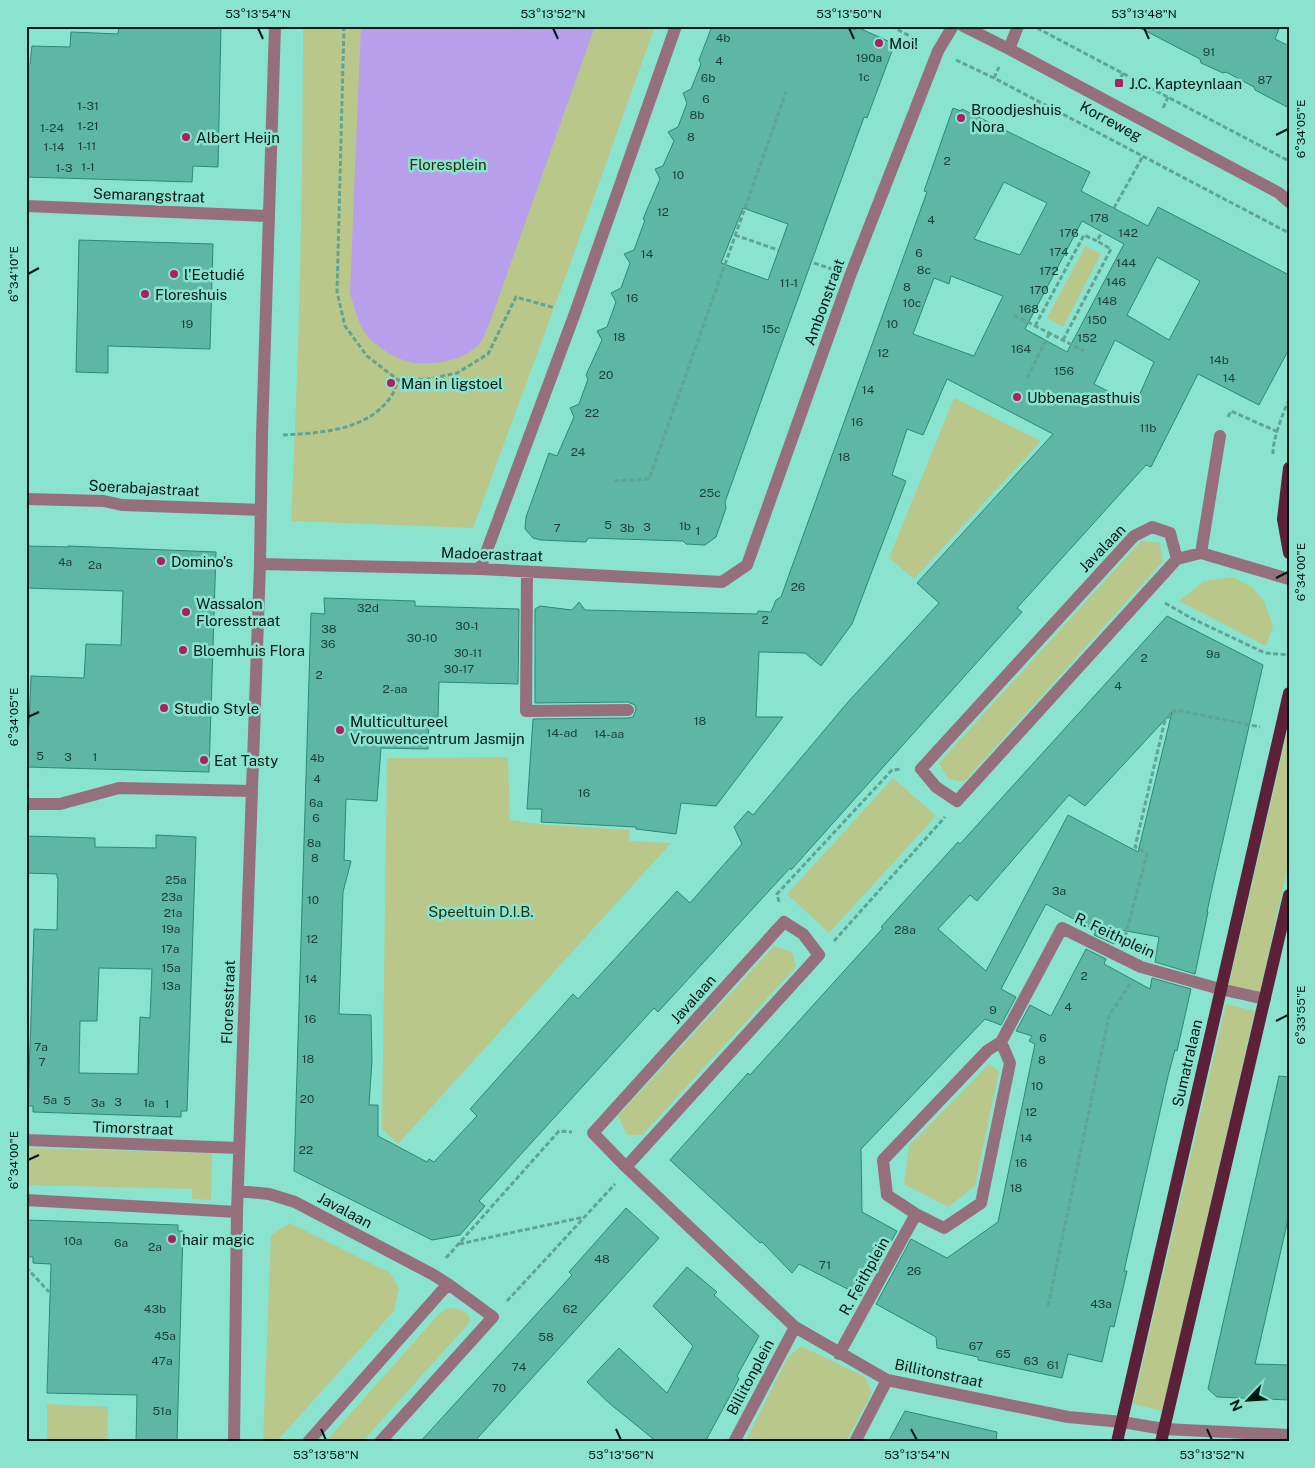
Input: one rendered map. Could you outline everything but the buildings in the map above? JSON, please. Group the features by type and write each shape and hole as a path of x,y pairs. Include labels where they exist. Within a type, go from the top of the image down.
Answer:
{"main road":[{"path":"1289,468 1283,519 1289,553"},
{"name":"Sumatralaan","path":"1118,1442 1289,692"},
{"path":"1161,1442 1289,895"}],"street":[{"path":"260,564 274,26"},
{"path":"480,569 575,313 676,26"},
{"name":"Ambonstraat","path":"722,582 747,565 850,276 938,51 953,26"},
{"name":"Korreweg","path":"963,26 1286,196"},
{"path":"1009,49 1018,26"},
{"name":"Semarangstraat","path":"26,206 270,216"},
{"path":"1201,553 1220,436"},
{"name":"Soerabajastraat","path":"26,499 104,501 122,505 261,510"},
{"name":"Javalaan","path":"921,769 1134,536 1152,527 1170,533 1177,559"},
{"path":"921,769 936,787 957,801 1177,559 1201,553 1289,580"},
{"name":"Madoerastraat","path":"260,564 480,569 722,582"},
{"name":"Floresstraat","path":"234,1442 237,1212 260,564"},
{"path":"527,572 526,710 628,710"},
{"path":"26,804 60,804 119,788 252,791"},
{"path":"592,1133 626,1167 819,955 803,934 784,922"},
{"name":"Javalaan","path":"592,1133 784,922"},
{"name":"R. Feithplein","path":"1001,1042 1010,1062 981,1203 944,1228 916,1214 887,1195 883,1160 988,1050 1001,1042 1062,928 1141,967 1220,989 1265,999"},
{"name":"Timorstraat","path":"26,1140 239,1148"},
{"name":"Billitonstraat","path":"626,1167 794,1327 886,1380 1068,1417 1122,1422 1164,1429 1289,1434"},
{"name":"Javalaan","path":"238,1192 269,1194 295,1202 432,1274 493,1317"},
{"path":"26,1200 237,1212"},
{"name":"R. Feithplein","path":"839,1354 916,1214"},
{"path":"308,1442 448,1284"},
{"path":"380,1442 493,1317"},
{"name":"Billitonplein","path":"734,1442 794,1327"},
{"path":"854,1442 886,1380"}],"path":[{"path":"344,26 337,292 345,326 367,356 398,380 428,378 457,373 488,354 516,297 575,313"},
{"name":"Korreweg","path":"891,26 1289,233"},
{"path":"1034,26 1289,161"},
{"path":"614,481 649,479 786,92"},
{"path":"1114,208 1143,156"},
{"path":"1097,241 1102,232"},
{"path":"736,235 778,250"},
{"path":"1035,326 1084,235 1111,248 1063,340"},
{"path":"1014,315 1084,351"},
{"path":"1027,378 1050,334"},
{"path":"262,436 316,433 346,428 377,411 391,397 398,380"},
{"path":"1220,436 1231,411 1278,432"},
{"path":"1147,592 1191,618 1265,653 1289,655"},
{"path":"1120,957 1147,854 1135,847 1165,720 1176,710 1245,724"},
{"path":"784,922 777,894 892,770 921,769"},
{"path":"819,955 838,937 943,820 957,801"},
{"path":"1048,1306 1109,1016 1133,980"},
{"path":"432,1274 559,1130 592,1133"},
{"path":"493,1317 613,1186 626,1167"},
{"path":"458,1244 584,1217"},
{"path":"26,1267 49,1292"}],"green space":[{"name":"Floresplein","path":"303,26 655,26 473,528 291,521 300,274"},
{"path":"1085,246 1101,254 1063,327 1047,318"},
{"path":"954,398 1041,441 914,579 889,558"},
{"path":"1141,541 1160,543 1163,561 964,782 948,779 939,763"},
{"path":"1232,577 1252,587 1264,601 1273,626 1266,646 1179,601 1204,581"},
{"path":"1289,724 1289,861 1260,992 1229,985"},
{"name":"Speeltuin D.I.B.","path":"508,757 510,820 537,824 630,830 629,841 671,843 398,1144 382,1129 387,758"},
{"path":"893,778 936,816 829,933 787,894"},
{"path":"774,946 792,952 796,967 642,1135 627,1135 618,1116"},
{"path":"1226,1004 1255,1011 1162,1411 1133,1404"},
{"path":"989,1064 999,1071 975,1186 948,1207 904,1184 909,1146"},
{"path":"26,1148 212,1153 211,1200 192,1199 192,1189 26,1185"},
{"path":"290,1223 390,1273 399,1288 394,1311 276,1442 263,1442 271,1235"},
{"path":"454,1308 467,1314 470,1322 362,1442 325,1442 438,1315 446,1309"},
{"path":"801,1346 865,1377 872,1392 846,1442 745,1442 788,1357"},
{"path":"47,1404 108,1407 107,1442 47,1442"}],"shaded area":[{"path":"361,26 595,26 490,322 480,343 474,349 467,354 450,360 415,363 403,360 385,351 370,339 363,329 357,318 350,293"}],"place":[{"name":"Moi!","path":"879,43"},
{"name":"J.C. Kapteynlaan","path":"1119,83"},
{"name":"Broodjeshuis Nora","path":"961,118"},
{"name":"Albert Heijn","path":"186,137"},
{"name":"l'Eetudié","path":"174,274"},
{"name":"Floreshuis","path":"145,294"},
{"name":"Man in ligstoel","path":"391,383"},
{"name":"Ubbenagasthuis","path":"1017,397"},
{"name":"Domino's","path":"161,561"},
{"name":"Wassalon Floresstraat","path":"186,612"},
{"name":"Bloemhuis Flora","path":"183,650"},
{"name":"Studio Style","path":"164,708"},
{"name":"Multicultureel Vrouwencentrum Jasmijn","path":"340,730"},
{"name":"Eat Tasty","path":"204,760"},
{"name":"hair magic","path":"172,1239"}]}
